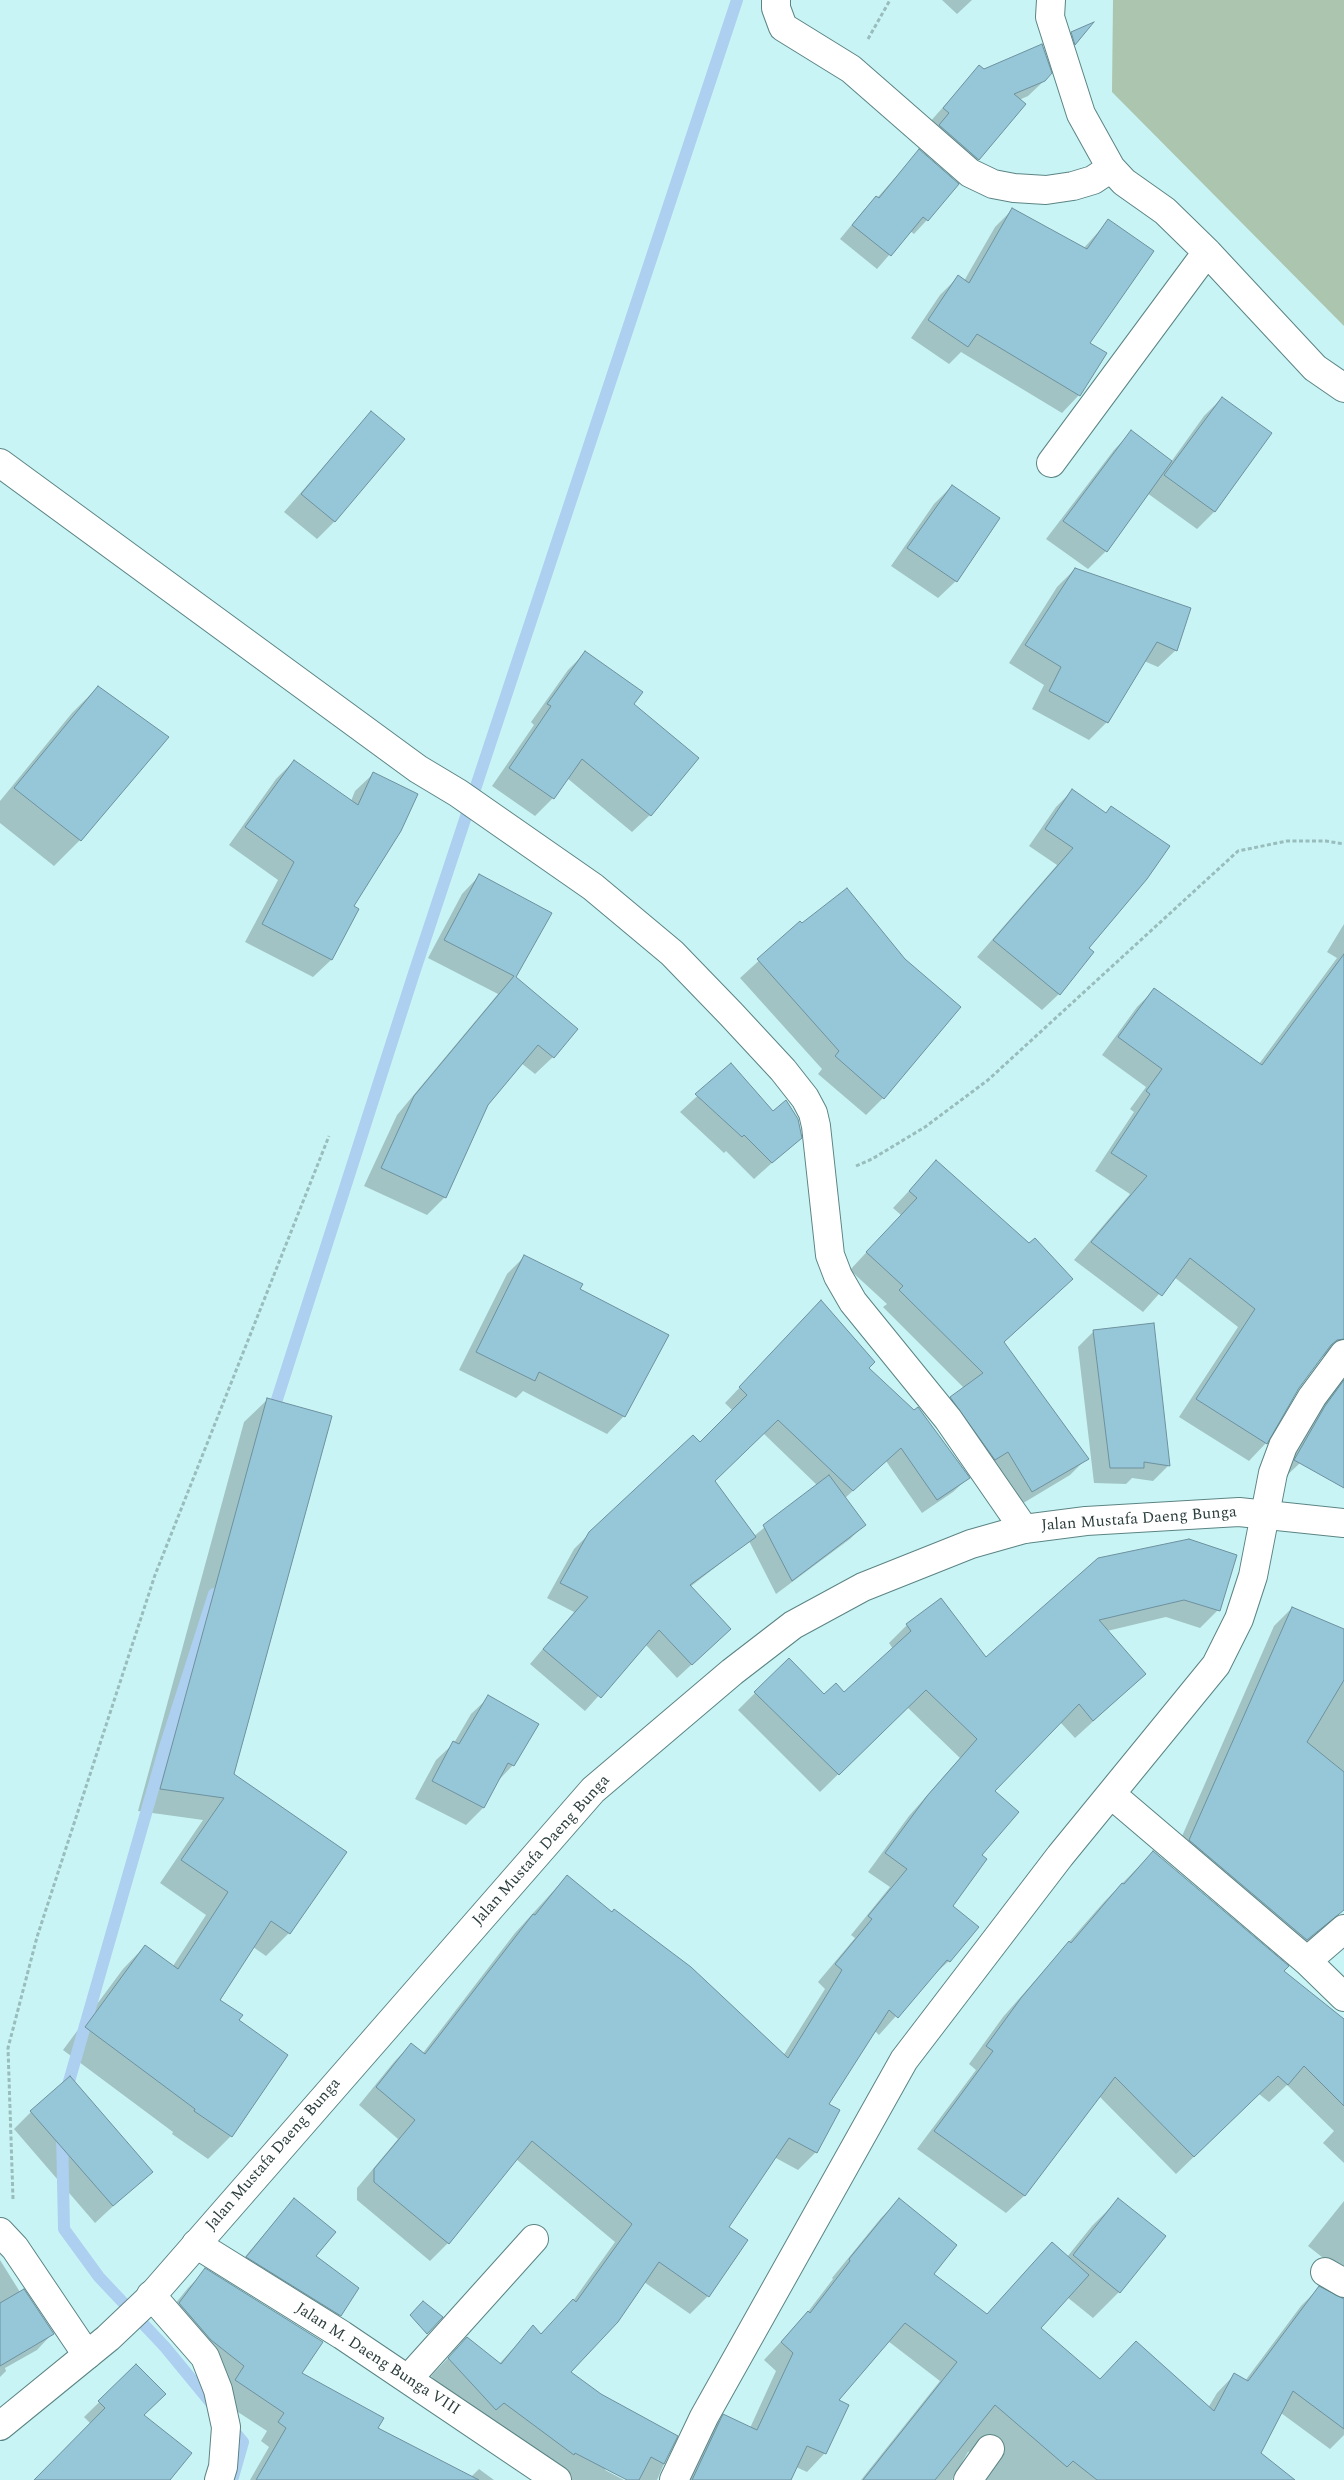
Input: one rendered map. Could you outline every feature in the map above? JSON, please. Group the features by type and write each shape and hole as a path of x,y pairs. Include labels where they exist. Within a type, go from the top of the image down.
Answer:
{"street":[{"path":"776,0 776,8 783,27 852,69 970,173 993,184 1014,188 1046,190 1073,186 1093,180 1111,168"},
{"path":"1051,0 1050,17 1081,114 1111,168 1124,182 1165,211 1207,252 1309,362 1344,388"},
{"path":"1051,464 1207,252"},
{"path":"0,463 418,769 458,793 593,888 672,953 731,1014 783,1070 805,1098 816,1126 830,1255 838,1276 853,1302 948,1419 1024,1529"},
{"path":"674,2480 704,2417 904,2060 1060,1856 1112,1795 1216,1665 1240,1619 1253,1576 1273,1473 1283,1446 1312,1397 1344,1354"},
{"name":"Jalan Mustafa Daeng Bunga","path":"0,2426 108,2338 149,2298 593,1790 732,1672 793,1626 863,1587 971,1544 1024,1529 1086,1521 1239,1512 1265,1513 1344,1523"},
{"path":"1112,1795 1307,1961 1344,1997"},
{"path":"1307,1961 1344,1929"},
{"path":"408,2380 534,2239"},
{"path":"8,2240 87,2356"},
{"name":"Jalan M. Daeng Bunga VIII","path":"196,2244 342,2335 557,2480"},
{"path":"149,2298 205,2357 218,2390 226,2427 223,2467 219,2480"},
{"path":"968,2480 990,2449"}],"path":[{"path":"852,69 890,0"},
{"path":"821,1181 880,1155 925,1127 988,1080 1238,851 1287,841 1326,841 1344,844"},
{"path":"8,2240 10,2151 8,2048 37,1937 155,1575 329,1136"}],"green space":[{"path":"1113,0 1344,0 1344,326 1112,92"}],"building":[{"path":"1094,22 1075,45 1071,32"},
{"path":"1042,44 1052,73 1045,81 1014,94 1026,104 979,160 939,125 949,113 943,108 979,65 984,69"},
{"path":"919,149 959,184 928,221 923,217 891,256 852,225 876,196 879,198"},
{"path":"1012,208 1087,249 1108,219 1154,251 1090,343 1107,353 1080,396 977,334 968,347 928,320 958,275 969,283"},
{"path":"1222,397 1272,433 1215,512 1164,475"},
{"path":"371,411 405,439 335,522 301,494"},
{"path":"1131,430 1172,461 1107,552 1063,521"},
{"path":"952,485 1000,518 957,582 907,548"},
{"path":"1075,568 1191,608 1177,651 1157,642 1108,723 1049,691 1061,667 1025,645"},
{"path":"585,651 643,692 634,704 699,758 651,816 582,759 554,799 509,768 551,706 547,704"},
{"path":"98,686 169,737 81,841 14,788"},
{"path":"294,760 358,805 373,772 418,794 401,831 354,906 359,909 332,960 262,924 294,862 245,827"},
{"path":"1072,789 1106,813 1111,806 1170,846 1147,879 1089,948 1094,952 1060,995 993,940 1073,848 1045,829"},
{"path":"479,874 552,913 516,977 578,1029 554,1058 538,1045 488,1105 446,1198 381,1168 414,1096 514,976 444,940"},
{"path":"847,888 905,959 961,1007 884,1099 835,1056 839,1051 757,959 800,921 802,923"},
{"path":"1344,954 1344,1339 1337,1340 1331,1345 1299,1388 1267,1444 1196,1399 1255,1309 1190,1258 1162,1296 1091,1242 1147,1176 1111,1153 1150,1094 1146,1091 1162,1069 1118,1037 1154,988 1262,1065"},
{"path":"731,1063 773,1111 786,1100 798,1119 802,1138 772,1163 744,1135 742,1137 695,1094"},
{"path":"936,1160 1029,1243 1035,1238 1073,1279 1004,1342 1089,1459 1032,1492 1008,1452 995,1460 950,1397 983,1373 899,1290 903,1286 866,1252 917,1198 909,1191"},
{"path":"524,1255 583,1284 580,1289 669,1335 625,1417 539,1372 535,1381 476,1352"},
{"path":"821,1300 875,1362 869,1368 914,1410 918,1407 970,1478 937,1500 901,1448 853,1491 778,1420 715,1481 756,1537 690,1585 731,1629 692,1665 659,1630 601,1698 543,1649 588,1597 560,1583 589,1532 693,1435 700,1442 747,1395 739,1387"},
{"path":"1154,1323 1170,1466 1144,1462 1144,1468 1110,1468 1093,1330"},
{"path":"1344,1380 1344,1488 1294,1460 1325,1406"},
{"path":"267,1398 332,1416 234,1774 347,1852 290,1934 271,1921 220,2000 243,2015 239,2020 288,2055 232,2137 194,2111 195,2109 85,2027 145,1945 178,1969 228,1892 181,1860 224,1798 160,1789"},
{"path":"829,1475 866,1525 792,1581 763,1525"},
{"path":"1189,1539 1237,1555 1220,1611 1184,1600 1099,1620 1146,1674 1093,1721 1079,1704 995,1791 1019,1812 982,1855 987,1859 953,1906 979,1927 950,1962 947,1960 898,2018 889,2010 829,2104 840,2110 817,2153 789,2138 729,2227 748,2240 709,2297 659,2262 618,2322 571,2372 601,2394 678,2436 664,2464 651,2457 639,2480 627,2480 575,2453 574,2455 504,2403 496,2410 448,2358 467,2337 501,2364 533,2325 541,2334 573,2299 576,2302 632,2224 532,2141 449,2244 374,2182 374,2169 415,2120 376,2087 411,2043 425,2054 533,1914 535,1915 567,1875 612,1912 614,1909 691,1967 788,2058 842,1970 835,1964 872,1919 868,1916 907,1869 885,1853 927,1796 977,1739 926,1690 839,1775 754,1692 789,1658 824,1694 836,1683 844,1692 911,1631 906,1624 941,1598 986,1657 1098,1558"},
{"path":"1292,1607 1344,1629 1344,1680 1307,1742 1344,1772 1344,1910 1307,1940 1189,1840"},
{"path":"488,1695 539,1724 514,1766 508,1763 484,1808 432,1781 453,1741 459,1744"},
{"path":"1153,1851 1289,1966 1284,1971 1344,2019 1344,2106 1304,2066 1288,2085 1278,2076 1194,2157 1115,2077 1025,2196 934,2131 993,2051 986,2046 1021,1998 1069,1941 1071,1943 1122,1883 1124,1884"},
{"path":"70,2076 153,2172 113,2206 30,2111"},
{"path":"294,2198 336,2232 316,2256 359,2288 341,2316 246,2257"},
{"path":"899,2198 957,2245 934,2274 987,2314 1052,2242 1089,2275 1041,2328 1100,2379 1136,2341 1214,2411 1234,2373 1248,2381 1319,2286 1344,2299 1344,2429 1293,2391 1261,2453 1295,2480 1097,2480 1073,2461 1067,2467 995,2405 935,2480 863,2480 957,2362 905,2323 839,2400 849,2405 826,2454 807,2446 791,2480 692,2480 723,2414 757,2430 793,2353 781,2342 808,2311 810,2313 850,2261 849,2259"},
{"path":"1118,2198 1166,2236 1120,2293 1073,2255"},
{"path":"205,2268 323,2342 302,2373 384,2418 378,2428 479,2480 256,2480 286,2428 278,2422 284,2413 235,2380 244,2366 211,2340 179,2303"},
{"path":"24,2289 54,2334 0,2366 0,2303"},
{"path":"423,2301 443,2317 427,2334 410,2315"},
{"path":"136,2364 166,2394 144,2415 192,2453 170,2480 34,2480 105,2408 98,2401"}],"waterway":[{"path":"272,1415 414,973 737,0"},
{"path":"66,2092 165,1747 214,1594"},
{"path":"62,2132 64,2229 99,2277 165,2347 216,2409"},
{"path":"228,2424 243,2442 233,2477"}]}
